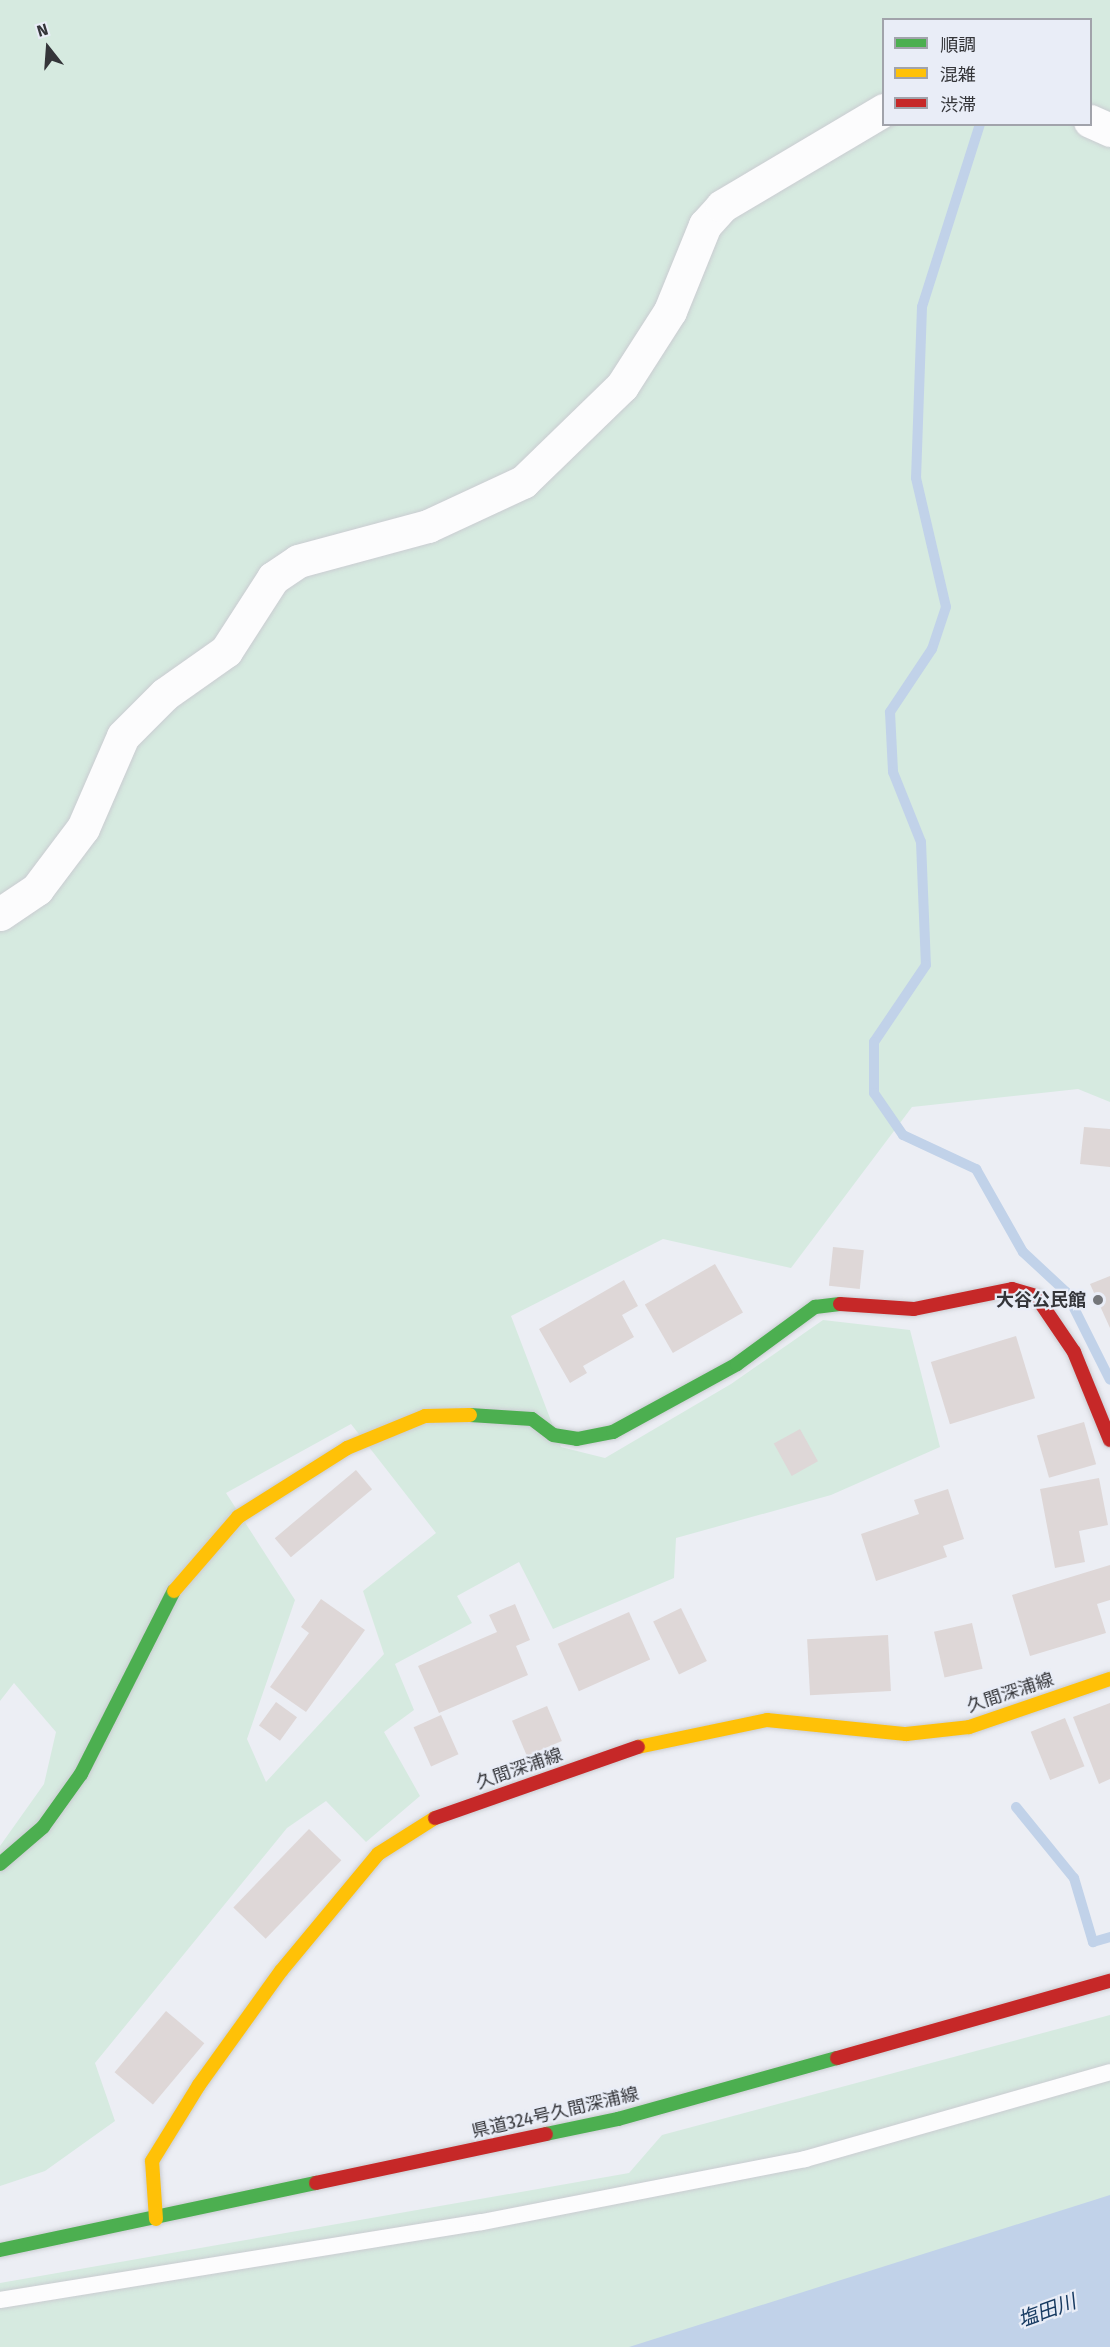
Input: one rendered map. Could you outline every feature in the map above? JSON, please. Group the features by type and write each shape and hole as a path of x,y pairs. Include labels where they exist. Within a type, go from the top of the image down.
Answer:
{"street":[{"path":"0,914 37,889 83,828 123,736 165,694 226,651 273,578 298,561 428,526 523,482 622,386 670,311 705,225 722,206 882,111"},
{"path":"1092,122 1110,130"},
{"path":"0,1864 43,1827 81,1774 167,1599 238,1518 347,1448 425,1416 493,1415 532,1419 554,1435 577,1440 613,1432 737,1364 815,1307 840,1304 914,1309 1012,1289 1036,1296 1074,1352 1110,1440"},
{"name":"久間深浦線","path":"156,2219 152,2162 200,2085 281,1971 378,1854 440,1815 647,1744 767,1720 917,1733 969,1727 1110,1679"},
{"name":"県道324号久間深浦線","path":"0,2250 156,2219 618,2119 1110,1981"}],"lane":[{"path":"0,2300 482,2222 805,2159 1110,2072"}],"green space":[{"path":"0,0 1110,0 1110,1102 1078,1089 912,1107 791,1268 663,1239 511,1316 561,1447 605,1458 731,1384 823,1320 910,1330 940,1447 831,1495 676,1538 674,1578 553,1629 519,1562 457,1596 472,1623 395,1664 414,1710 384,1732 420,1796 366,1842 326,1801 287,1828 95,2063 115,2121 45,2171 0,2186 0,1846 44,1784 56,1732 14,1683 0,1701","holes":["351,1424 436,1533 363,1591 384,1654 266,1782 247,1739 295,1600 226,1493"]},
{"path":"1110,2015 1110,2238 850,2347 0,2347 0,2283 629,2173 662,2135"}],"water":[{"name":"塩田川","path":"1110,2195 1110,2347 629,2347"}],"building":[{"path":"1084,1127 1110,1129 1110,1167 1080,1164"},
{"path":"833,1247 864,1250 860,1289 829,1286"},
{"path":"715,1264 743,1312 673,1353 645,1304"},
{"path":"1110,1276 1110,1328 1090,1284"},
{"path":"624,1280 638,1306 622,1315 634,1337 583,1366 587,1373 570,1383 539,1329"},
{"path":"1016,1336 1035,1398 950,1424 931,1362"},
{"path":"1084,1422 1096,1464 1049,1478 1037,1436"},
{"path":"800,1429 818,1461 792,1476 774,1444"},
{"path":"356,1470 372,1489 291,1557 275,1538"},
{"path":"1099,1478 1108,1525 1079,1531 1085,1562 1055,1568 1040,1489"},
{"path":"948,1489 964,1539 943,1546 947,1557 876,1581 861,1534 919,1514 914,1500"},
{"path":"1110,1565 1110,1600 1097,1604 1106,1633 1030,1656 1012,1595"},
{"path":"321,1599 365,1630 306,1712 270,1687 309,1633 301,1627"},
{"path":"515,1604 530,1640 516,1646 528,1675 439,1713 418,1666 497,1632 489,1615"},
{"path":"681,1608 707,1661 679,1675 653,1622"},
{"path":"629,1612 650,1660 579,1691 558,1644"},
{"path":"972,1623 983,1669 945,1678 934,1632"},
{"path":"888,1635 891,1691 810,1695 807,1639"},
{"path":"276,1702 297,1717 280,1741 259,1725"},
{"path":"1110,1703 1110,1779 1099,1784 1073,1717"},
{"path":"547,1706 562,1741 527,1756 512,1721"},
{"path":"441,1715 458,1754 431,1766 414,1727"},
{"path":"1065,1718 1084,1766 1050,1780 1031,1732"},
{"path":"309,1829 341,1860 266,1939 233,1907"},
{"path":"166,2011 204,2043 153,2104 115,2072"}],"waterway":[{"path":"979,126 922,307 916,478 946,607 932,649 890,712 893,772 921,842 926,965 874,1042 874,1093 903,1135 976,1169 1023,1252 1066,1292 1110,1380"},
{"path":"1016,1807 1074,1878 1093,1942 1110,1937"}],"traffic: fast":[{"path":"470,1415 532,1419 553,1435 577,1439 613,1432 737,1364 815,1307 840,1304"},
{"path":"0,1864 43,1827 81,1774 174,1591"},
{"path":"546,2134 618,2119 837,2058"},
{"path":"0,2250 316,2183"}],"traffic: slow":[{"path":"174,1591 238,1517 347,1448 425,1416 470,1415"},
{"path":"638,1747 767,1720 906,1734 969,1727 1110,1679"},
{"path":"156,2219 152,2161 199,2085 281,1971 378,1854 435,1818"}],"traffic: jam":[{"path":"840,1304 914,1309 1012,1289 1036,1296 1074,1352 1110,1440"},
{"path":"435,1818 638,1747"},
{"path":"837,2058 1110,1981"},
{"path":"316,2183 546,2134"}],"place":[{"name":"大谷公民館","path":"1098,1300"}]}
